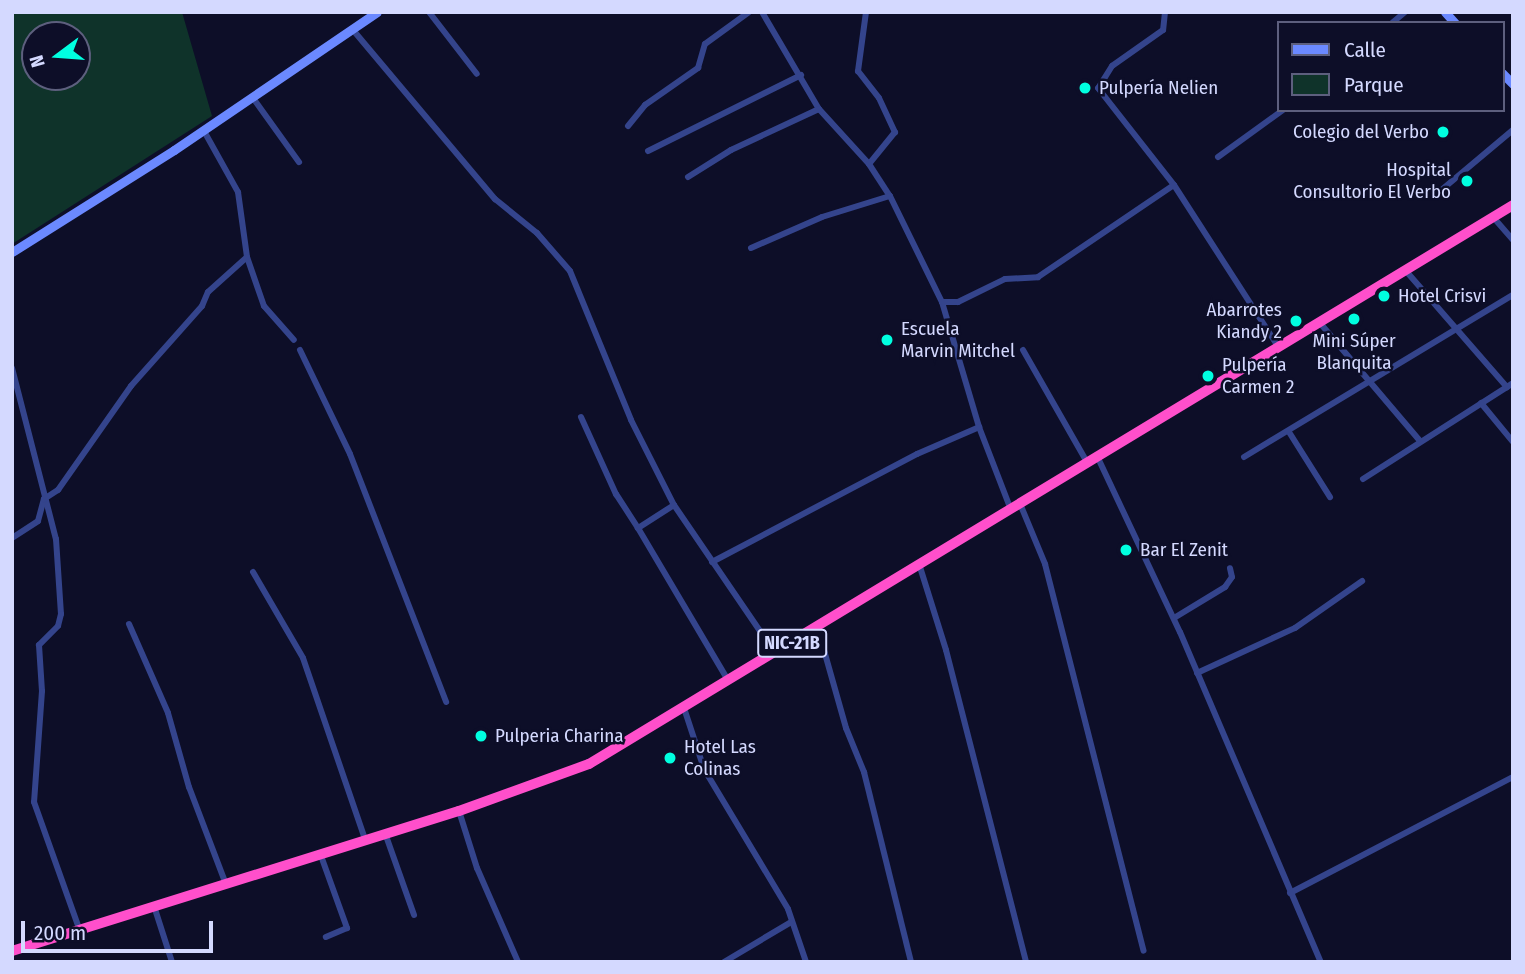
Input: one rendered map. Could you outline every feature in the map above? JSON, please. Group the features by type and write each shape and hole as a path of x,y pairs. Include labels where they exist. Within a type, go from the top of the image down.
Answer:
{"highway":[{"name":"NIC-21B","path":"12,951 225,882 459,811 589,764 1016,509 1513,205"}],"street":[{"path":"12,252 204,131 377,12"},
{"path":"429,12 477,74"},
{"path":"628,125 645,105 698,68 705,44 749,12"},
{"path":"762,12 819,109 869,164 890,196 942,302 979,427 1045,565 1144,951"},
{"path":"866,12 858,71 879,98 895,132 869,164"},
{"path":"1165,12 1163,30 1119,59 1104,73 1098,88 1174,185 1279,348"},
{"path":"353,30 495,199 537,233 569,271 631,420 674,505 775,653"},
{"path":"648,151 800,75"},
{"path":"253,98 299,162"},
{"path":"688,177 731,150 819,109"},
{"path":"1218,157 1280,112"},
{"path":"1439,192 1513,130"},
{"path":"204,131 238,192 247,257 264,306 294,340"},
{"path":"942,302 958,302 1005,279 1038,277 1174,185"},
{"path":"751,248 822,217 890,196"},
{"path":"1493,217 1513,240"},
{"path":"12,538 38,521 44,499 58,490 131,386 202,306 208,292 247,257"},
{"path":"1363,478 1510,385 1455,331 1406,271"},
{"path":"1244,457 1513,295"},
{"path":"1320,323 1420,441"},
{"path":"300,350 350,454 446,702"},
{"path":"1023,350 1093,461 1174,618 1321,962"},
{"path":"12,368 56,539 61,614 58,626 39,645 43,691 34,802 80,930"},
{"path":"1481,403 1513,442"},
{"path":"581,417 616,494 729,682"},
{"path":"712,562 917,454 979,427"},
{"path":"1289,432 1330,497"},
{"path":"638,528 674,505"},
{"path":"920,567 946,650 1026,962"},
{"path":"1174,618 1226,587 1232,577 1230,568"},
{"path":"253,572 303,658 365,839"},
{"path":"1198,673 1297,626 1362,581"},
{"path":"129,624 168,713 189,787 225,882"},
{"path":"817,629 846,728 864,772 911,962"},
{"path":"684,708 704,769 792,922 806,962"},
{"path":"1290,893 1513,777"},
{"path":"459,811 477,868 518,962"},
{"path":"386,832 414,915"},
{"path":"320,853 347,928 326,937"},
{"path":"154,905 172,962"},
{"path":"724,962 792,922"}],"green space":[{"path":"12,12 182,12 212,116 12,244"}],"place":[{"name":"Pulpería Nelien","path":"1085,88"},
{"name":"Colegio del Verbo","path":"1443,132"},
{"name":"Hospital Consultorio El Verbo","path":"1467,181"},
{"name":"Hotel Crisvi","path":"1384,296"},
{"name":"Mini Súper Blanquita","path":"1354,319"},
{"name":"Abarrotes Kiandy 2","path":"1296,321"},
{"name":"Escuela Marvin Mitchel","path":"887,340"},
{"name":"Pulpería Carmen 2","path":"1208,376"},
{"name":"Bar El Zenit","path":"1126,550"},
{"name":"Pulperia Charina","path":"481,736"},
{"name":"Hotel Las Colinas","path":"670,758"}]}
